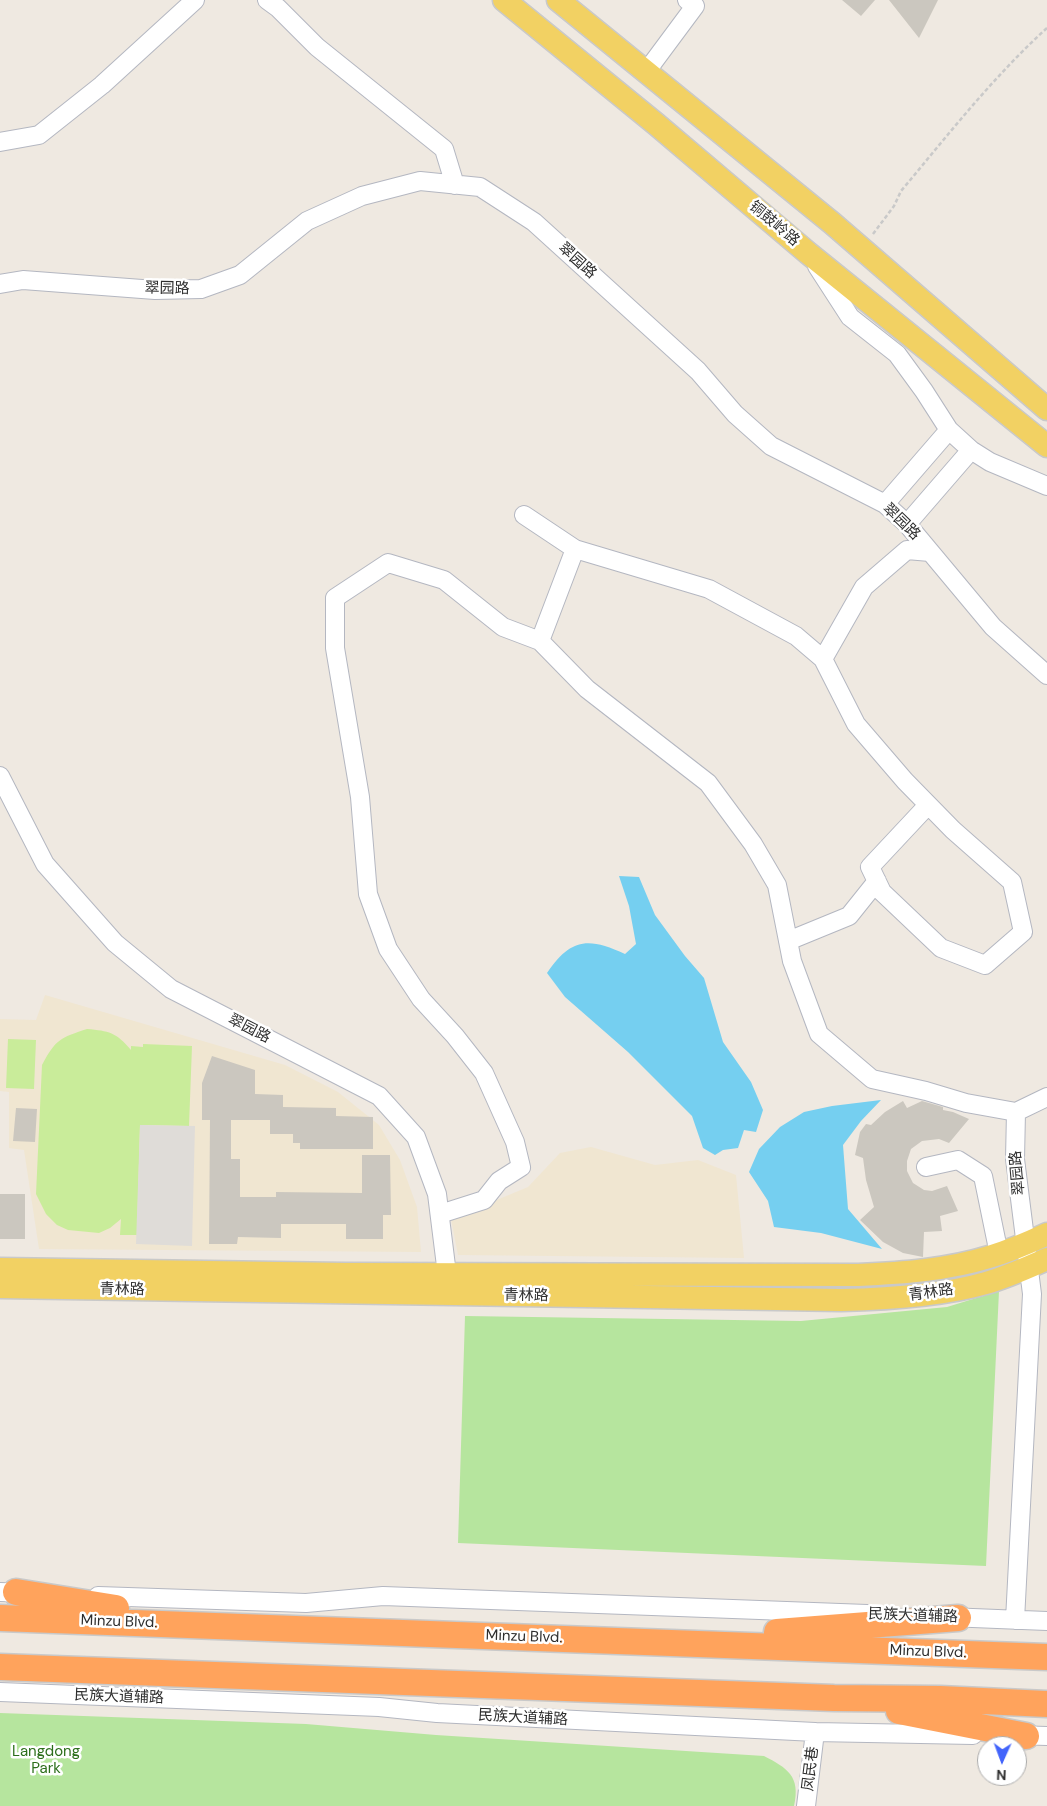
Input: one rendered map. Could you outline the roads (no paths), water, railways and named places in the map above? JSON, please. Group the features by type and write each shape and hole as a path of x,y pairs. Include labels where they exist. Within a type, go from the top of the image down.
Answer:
{"highway":[{"path":"8,1592 241,1627"},
{"name":"Minzu Blvd.","path":"0,1618 1047,1657"},
{"path":"655,1642 958,1618"},
{"path":"0,1667 834,1698 940,1699 1047,1704"},
{"path":"834,1698 1036,1736"}],"main road":[{"name":"铜鼓岭路","path":"504,0 808,253 1047,446"},
{"path":"558,0 862,249 1047,409"},
{"path":"583,65 604,38"},
{"name":"青林路","path":"0,1287 447,1285 900,1273 940,1268 999,1254 1047,1234"},
{"name":"青林路","path":"0,1268 447,1285 764,1300 888,1298 932,1294 986,1284 1038,1264"}],"street":[{"path":"0,142 39,135 102,85 195,0"},
{"path":"267,0 278,8 317,47 444,149 455,185"},
{"path":"646,72 695,6 687,0"},
{"name":"翠园路","path":"0,284 23,280 155,290 201,289 240,275 307,221 362,196 420,181 480,187 534,222 698,371 734,414 772,446 885,504 907,524 993,627 1047,675"},
{"path":"808,253 850,317 897,354 949,430 972,450 990,462 1047,486"},
{"path":"885,504 949,430"},
{"path":"907,524 972,450"},
{"path":"524,515 575,549 709,589 796,636 823,659 856,724 928,805 953,830 1012,882 1023,932 985,965 941,948 882,892 870,867 928,805"},
{"path":"540,641 575,549"},
{"path":"823,659 864,587 907,550 930,552"},
{"path":"440,1214 484,1200 499,1181 521,1167 516,1142 484,1073 455,1036 421,999 388,949 368,894 360,797 335,648 335,598 388,564 444,580 502,627 540,641 587,689 708,783 753,844 777,885 792,961 820,1034 872,1079 926,1091 966,1103 1016,1112 1047,1097"},
{"name":"翠园路","path":"0,776 46,864 115,943 171,990 379,1096 416,1137 437,1194 447,1285"},
{"path":"788,941 849,916 877,881"},
{"name":"翠园路","path":"1015,1620 1032,1294 1038,1264 1026,1244 1016,1159 1016,1112"},
{"path":"926,1167 958,1160 983,1176 999,1254"},
{"name":"民族大道辅路","path":"8,1592 306,1603 383,1596 1047,1621"},
{"name":"民族大道辅路","path":"0,1692 379,1707 437,1713 815,1732 1036,1736"},
{"name":"凤民巷","path":"806,1806 815,1732"}],"water":[{"path":"619,876 639,877 655,915 704,978 723,1042 751,1082 763,1110 756,1132 744,1130 738,1148 723,1150 715,1155 703,1148 692,1116 628,1052 565,997 547,973 564,953 572,947 581,944 601,945 625,954 636,944 629,906"},
{"path":"881,1100 861,1121 843,1145 848,1209 882,1249 821,1233 774,1227 768,1201 749,1172 759,1149 780,1127 804,1112 832,1106"}],"park label":[{"name":"Langdong Park","path":"46,1760"}]}
